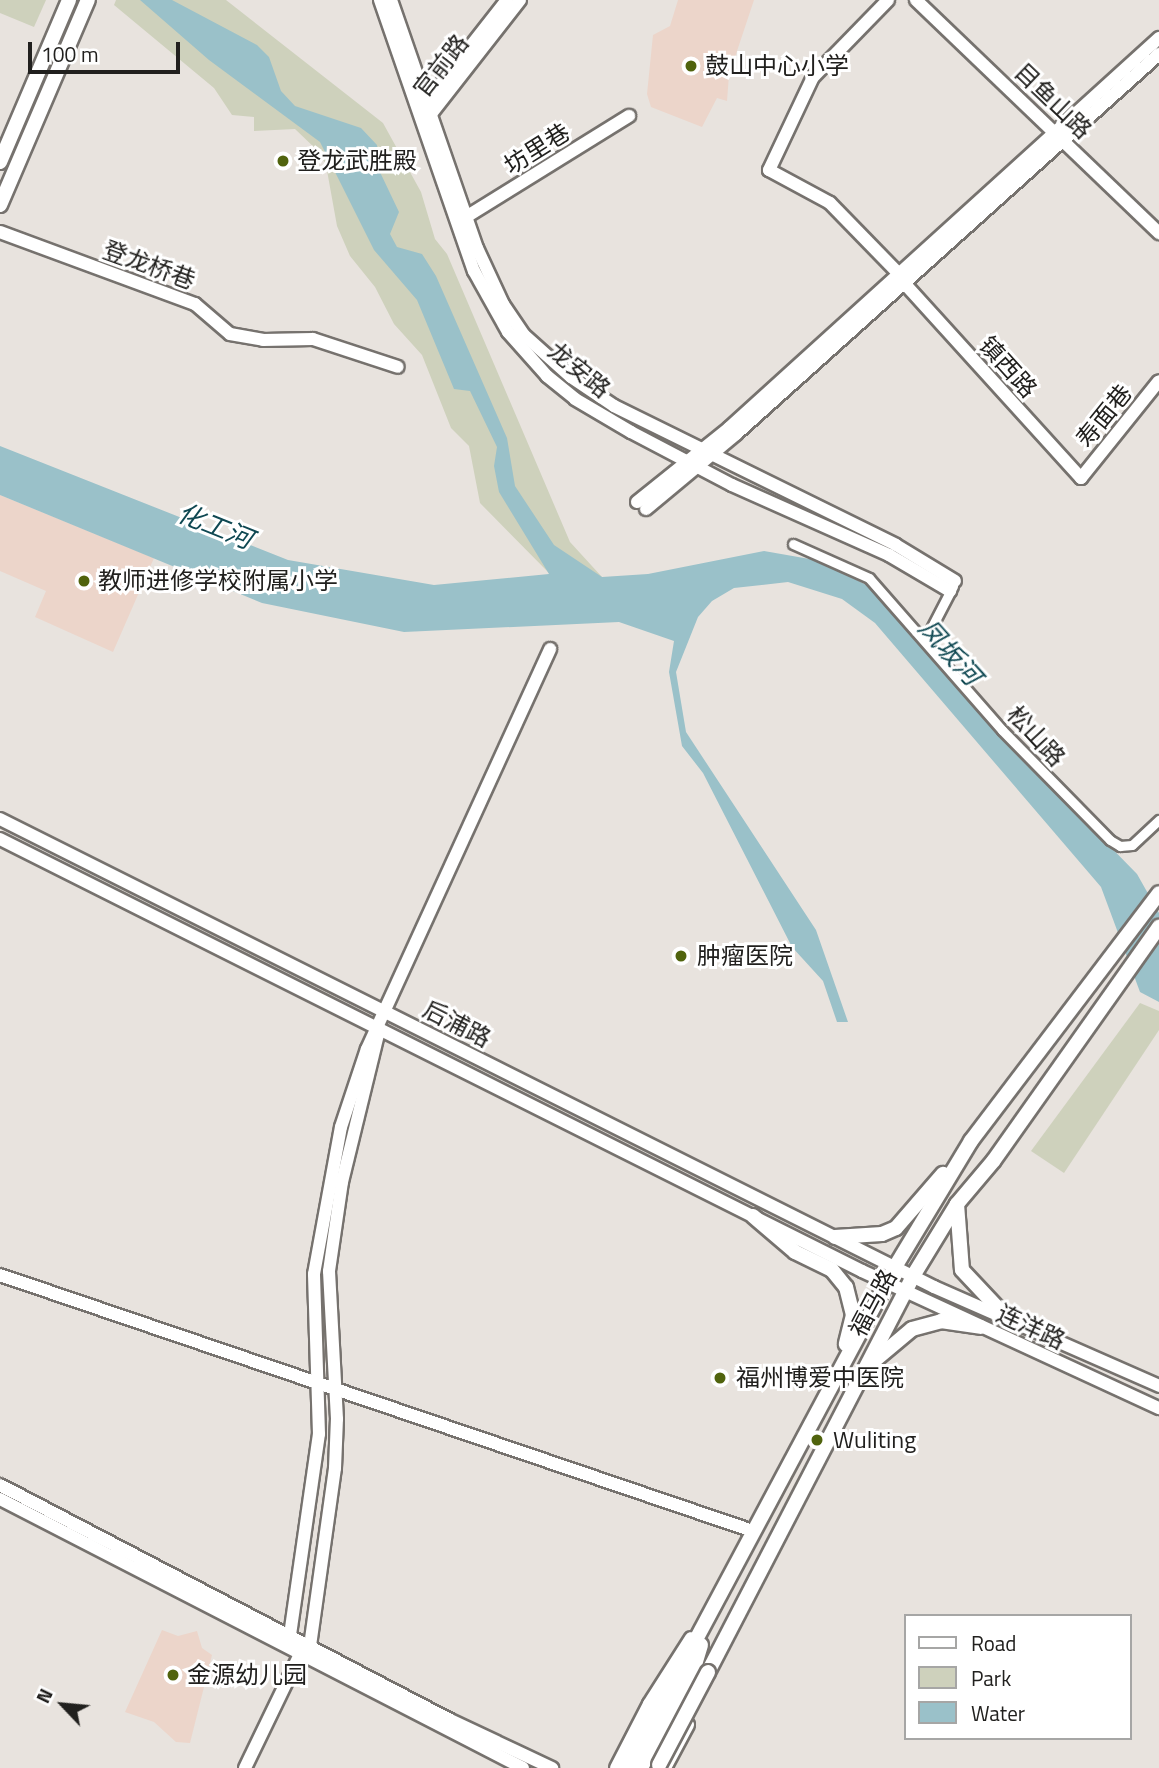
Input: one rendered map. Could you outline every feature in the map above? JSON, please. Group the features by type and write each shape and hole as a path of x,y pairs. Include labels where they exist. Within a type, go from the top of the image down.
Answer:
{"highway":[{"path":"629,1768 684,1662"}],"main road":[{"path":"0,162 69,0"},
{"path":"0,205 88,0"},
{"name":"龙安路","path":"380,0 494,288 532,343 614,406 703,453 896,545 952,586"},
{"name":"龙安路","path":"391,0 474,271 519,346 575,399 690,463 952,586"},
{"name":"官前路","path":"424,114 507,0"},
{"name":"官前路","path":"424,114 520,0"},
{"name":"镇西路","path":"888,0 813,77 769,170 830,203 1081,478"},
{"name":"目鱼山路","path":"916,0 1159,233"},
{"path":"1060,136 1159,38"},
{"path":"641,506 902,279 1060,136 1159,54"},
{"name":"坊里巷","path":"466,217 629,116"},
{"name":"登龙桥巷","path":"0,232 195,304 230,334 271,341 313,339 398,367"},
{"name":"寿面巷","path":"1081,478 1159,381"},
{"path":"290,1635 319,1434 314,1274 321,1222 341,1126 359,1068 550,649"},
{"name":"后浦路","path":"0,818 895,1267"},
{"name":"后浦路","path":"0,839 887,1282"},
{"name":"福马路","path":"684,1662 895,1267 971,1141 1158,894"},
{"name":"福马路","path":"657,1768 708,1672 732,1619 913,1276 957,1204 994,1160 1159,927"},
{"path":"245,1768 305,1650 335,1468 330,1261 348,1156 377,1053 378,1030"},
{"path":"835,1237 882,1234 896,1228 971,1141"},
{"path":"957,1204 962,1270 1009,1320"},
{"path":"754,1216 796,1252 832,1270 849,1294 853,1322 833,1382"},
{"name":"连洋路","path":"895,1267 1159,1386"},
{"path":"0,1275 753,1531"},
{"name":"连洋路","path":"887,1282 1159,1408"},
{"path":"862,1372 912,1329 940,1321 981,1327"},
{"path":"0,1485 290,1635 305,1650 523,1768"},
{"path":"0,1499 305,1650 552,1768"},
{"path":"614,1768 667,1672 711,1610"},
{"name":"福马路","path":"641,1768 694,1668 711,1610"},
{"path":"665,1768 709,1684 732,1619"}],"street":[{"name":"松山路","path":"793,544 863,573 1002,730 1110,840 1120,846 1132,845 1159,820"},
{"path":"925,640 952,586"}],"shaded area":[{"name":"鼓山中心小学","path":"678,0 754,0 729,75 727,101 717,98 702,127 651,107 647,94 653,35 670,26"},
{"name":"教师进修学校附属小学","path":"0,495 154,558 113,652 35,617 46,591 0,571"},
{"name":"金源幼儿园","path":"162,1630 178,1636 197,1631 202,1648 212,1655 190,1743 176,1742 154,1722 125,1712"}],"green space":[{"path":"0,0 46,0 34,27 0,13"},
{"path":"116,0 226,0 383,123 421,192 435,239 447,254 570,542 602,577 550,574 480,503 469,446 451,428 422,355 394,324 375,287 350,256 337,226 326,165 318,151 295,129 254,131 254,117 232,115 214,88 114,5"},
{"path":"1140,1003 1159,1011 1159,1030 1064,1173 1031,1151"}],"water":[{"path":"140,0 172,0 257,45 269,57 281,91 295,106 361,128 377,145 379,170 399,212 390,234 397,247 422,254 436,276 507,438 515,486 554,545 602,577 648,574 764,551 821,561 870,587 1003,737 1137,874 1159,913 1159,1002 1140,992 1101,887 875,623 842,599 788,582 734,588 712,601 698,617 676,672 686,732 816,930 848,1022 837,1022 823,981 792,947 703,773 682,746 669,672 674,641 619,622 404,632 262,603 0,495 0,446 288,560 434,585 549,574 499,492 494,466 497,447 470,391 454,389 417,300 374,250 320,142 209,60"}],"place":[{"name":"鼓山中心小学","path":"691,66"},
{"name":"登龙武胜殿","path":"283,161"},
{"name":"教师进修学校附属小学","path":"84,581"},
{"name":"肿瘤医院","path":"681,956"},
{"name":"福州博爱中医院","path":"720,1378"},
{"name":"Wuliting","path":"817,1440"},
{"name":"金源幼儿园","path":"173,1675"}],"water label":[{"name":"化工河","path":"215,526"},
{"name":"凤坂河","path":"950,652"}]}
